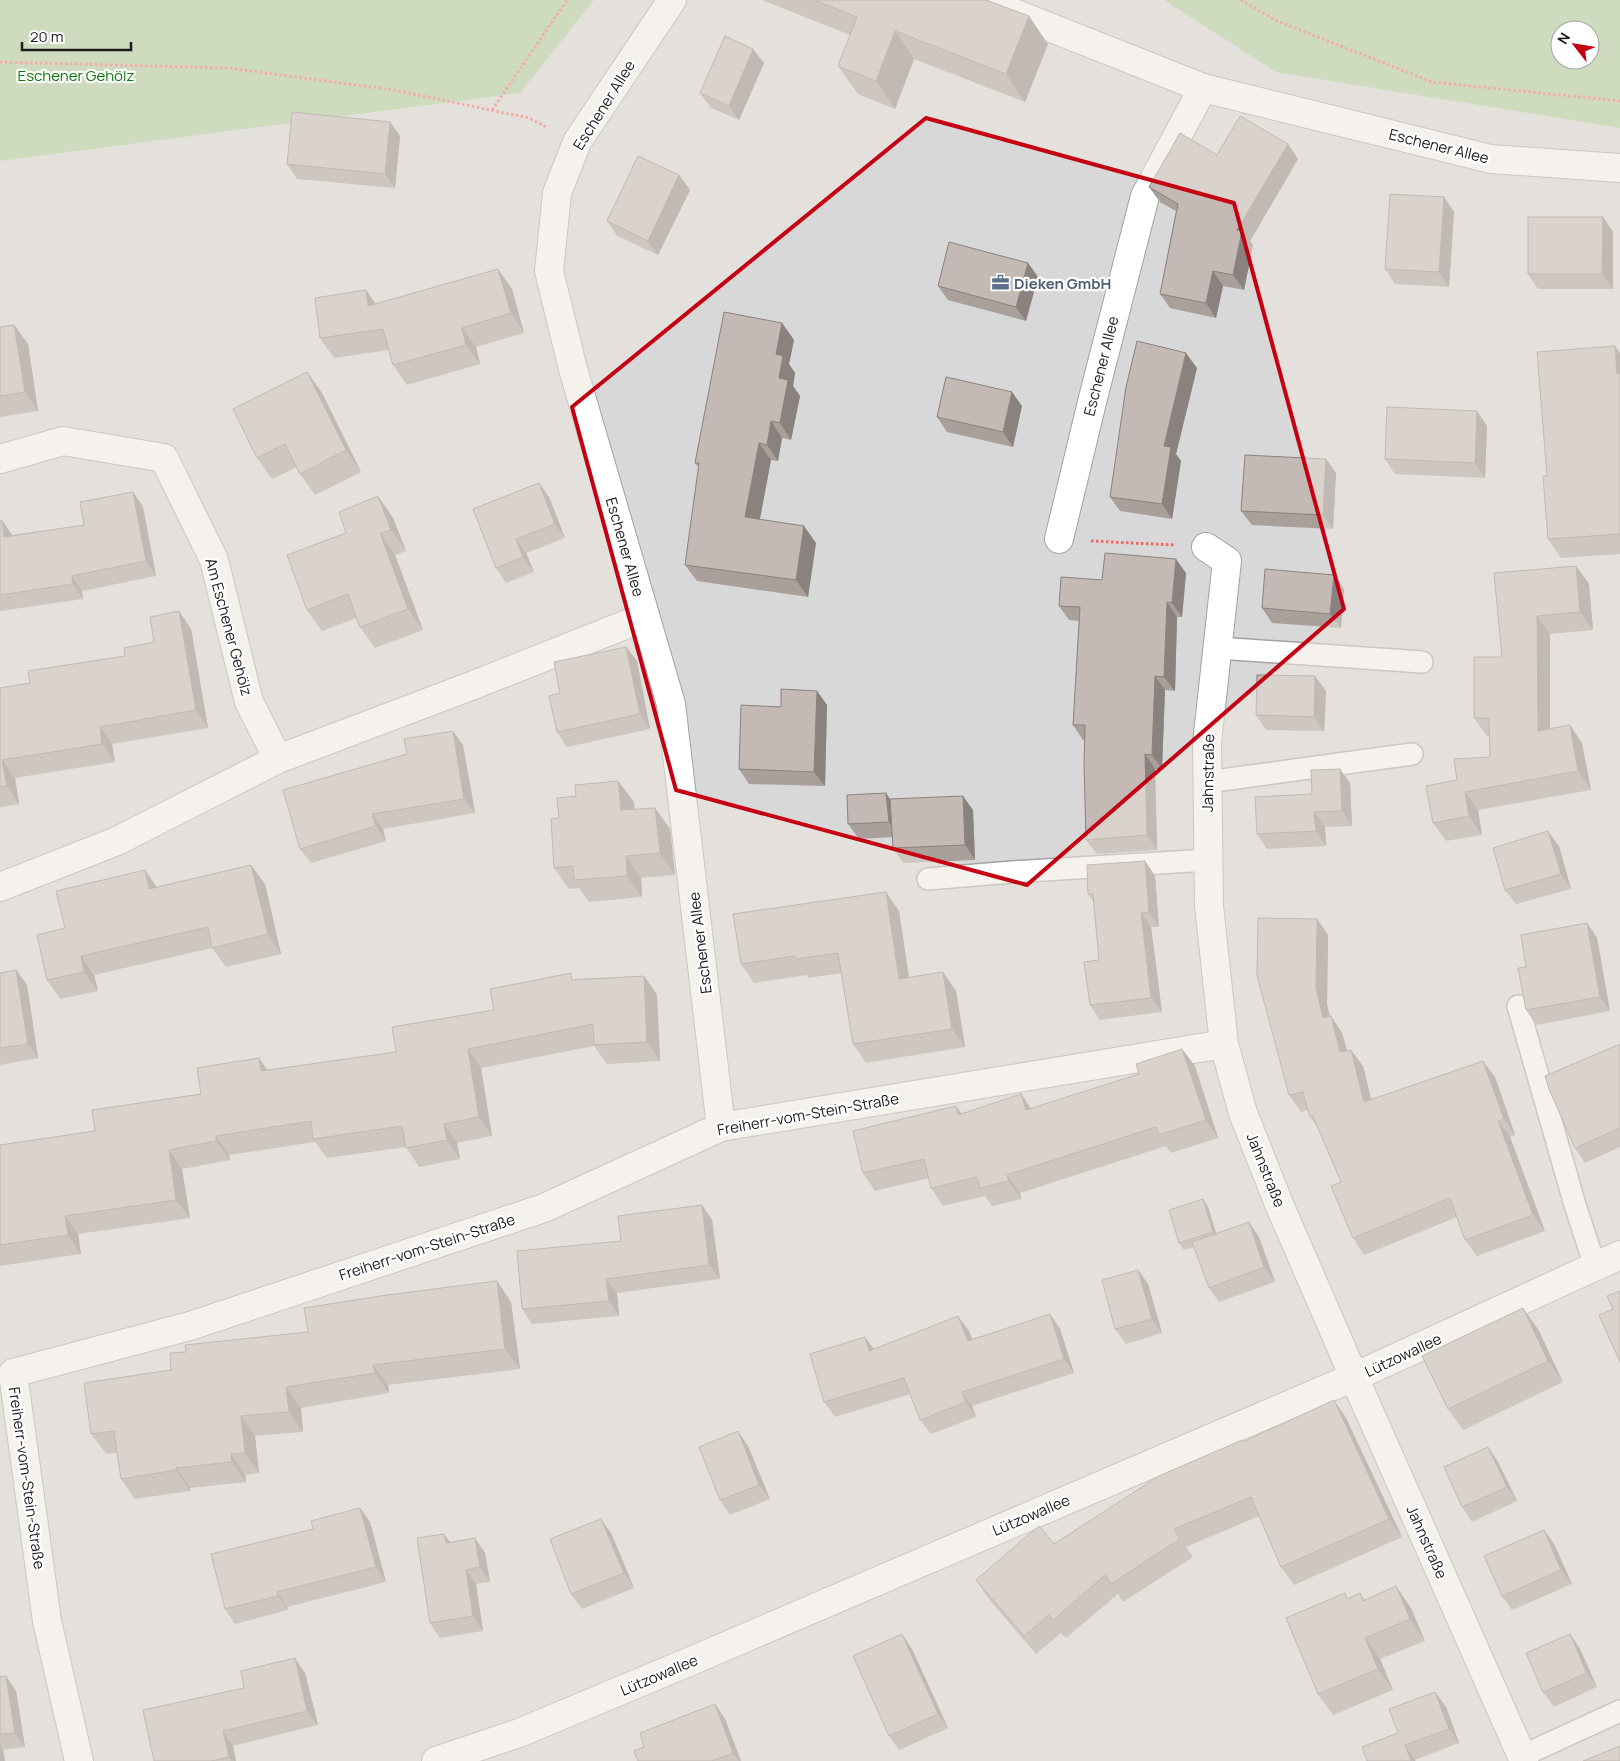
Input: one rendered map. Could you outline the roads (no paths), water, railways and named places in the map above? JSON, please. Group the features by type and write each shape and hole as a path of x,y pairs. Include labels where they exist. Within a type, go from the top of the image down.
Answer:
{"street":[{"name":"Eschener Allee","path":"672,0 577,142 557,193 549,271 573,369 672,704 721,1127"},
{"name":"Eschener Allee","path":"981,0 1204,88 1491,159 1620,168"},
{"name":"Eschener Allee","path":"1059,539 1145,196 1204,88"},
{"name":"Am Eschener Gehölz","path":"0,459 64,441 164,458 214,560 249,702 278,759"},
{"name":"Jahnstraße","path":"1206,547 1228,561 1207,743 1208,906 1224,1044 1243,1113 1279,1204 1523,1759"},
{"path":"0,887 117,841 278,759 472,686 645,617"},
{"name":"Freiherr-vom-Stein-Straße","path":"79,1761 47,1621 13,1373 190,1326 544,1208 721,1127 1224,1044"},
{"name":"Lützowallee","path":"436,1761 529,1730 1354,1377 1620,1255"}],"lane":[{"path":"1218,648 1422,662"},
{"path":"1207,782 1412,754"},
{"path":"928,879 1208,860"},
{"path":"1518,1006 1574,1205 1595,1266"},
{"path":"1523,1759 1620,1711"}],"place":[{"name":"Dieken GmbH","path":"1000,283"}],"park label":[{"name":"Eschener Gehölz","path":"76,75"}]}
